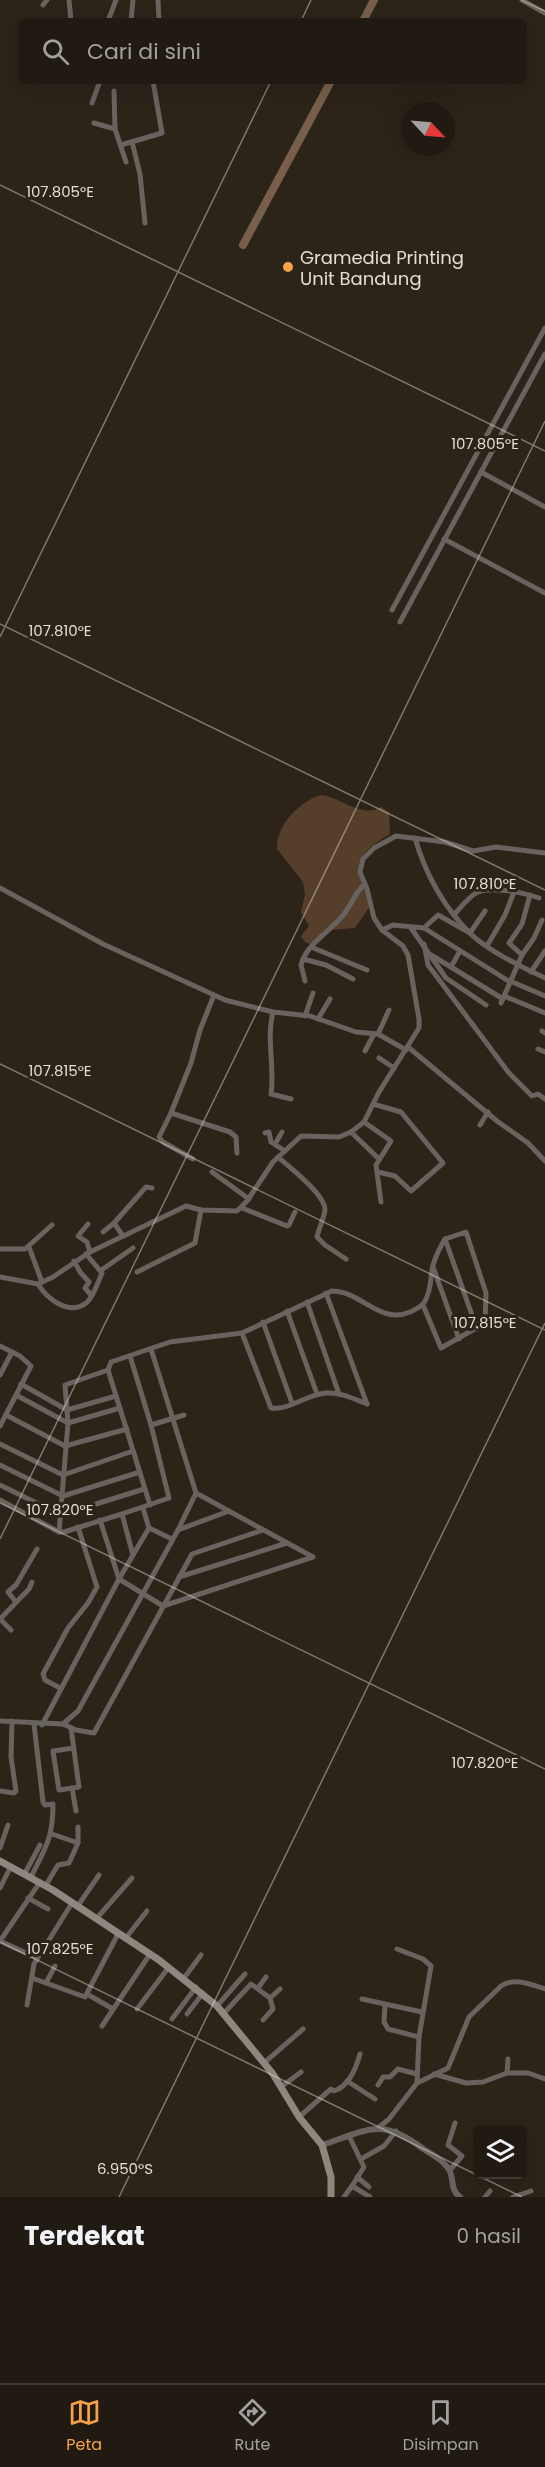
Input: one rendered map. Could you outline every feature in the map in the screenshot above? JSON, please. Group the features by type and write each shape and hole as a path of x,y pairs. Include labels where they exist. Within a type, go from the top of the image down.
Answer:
{"main road":[{"path":"0,1861 43,1884 150,1954 218,2006 264,2063 299,2117 322,2145 330,2170 331,2197"}],"street":[{"path":"69,0 71,18"},
{"path":"109,18 116,0"},
{"path":"131,18 133,0"},
{"path":"158,0 159,18"},
{"path":"522,0 545,13"},
{"path":"92,103 99,84"},
{"path":"122,145 162,133 154,84"},
{"path":"114,92 116,129 126,162"},
{"path":"94,123 116,129"},
{"path":"132,142 140,174 145,223"},
{"path":"400,622 481,472 500,422 511,404 545,328"},
{"path":"392,610 500,422 545,354"},
{"path":"481,472 545,507"},
{"path":"444,539 545,593"},
{"path":"241,1211 278,1158 304,1135 331,1138 351,1132 364,1122 416,1034 419,1022 408,955 398,940 382,930 374,918 360,867 368,853 396,836 445,842 473,851 496,847 545,853"},
{"path":"415,838 424,867 454,915 470,933"},
{"path":"305,981 301,969 303,959 311,947 344,915 356,892 365,884"},
{"path":"0,888 103,944 225,1000 273,1012 306,1016 356,1032 376,1034 407,1049 528,1143 545,1161"},
{"path":"454,915 477,892 504,890 539,898"},
{"path":"487,946 505,915 514,892"},
{"path":"522,955 509,943 522,924 530,895"},
{"path":"470,933 485,911"},
{"path":"424,928 438,915 531,972 545,978"},
{"path":"503,999 522,955 543,920"},
{"path":"382,930 393,925 424,928 510,982 545,996"},
{"path":"411,928 424,944 436,967 446,978 486,1005"},
{"path":"424,944 428,965 509,1073 532,1096 538,1094 545,1099"},
{"path":"311,947 367,970"},
{"path":"451,967 460,951"},
{"path":"531,972 545,951"},
{"path":"430,954 503,999 545,1014"},
{"path":"303,959 326,965 353,979"},
{"path":"306,1016 313,993"},
{"path":"193,1159 159,1139 161,1130 171,1113 214,995"},
{"path":"318,1019 330,999"},
{"path":"366,1051 389,1010"},
{"path":"273,1012 269,1028 272,1039 270,1058 274,1067 271,1094 291,1099"},
{"path":"538,1049 545,1052"},
{"path":"379,1058 394,1068"},
{"path":"374,1104 401,1112 443,1163 411,1191 395,1176 378,1172"},
{"path":"480,1125 488,1112"},
{"path":"171,1113 230,1132 236,1137 237,1153"},
{"path":"364,1122 391,1141 376,1165 381,1202"},
{"path":"266,1133 269,1132 271,1142 285,1151"},
{"path":"275,1144 282,1132"},
{"path":"351,1132 379,1159"},
{"path":"278,1158 312,1188 323,1203 325,1210 317,1237 346,1259"},
{"path":"212,1172 249,1198"},
{"path":"103,1232 114,1223 137,1194 146,1187 153,1188"},
{"path":"0,1277 40,1282 53,1277 88,1253 186,1206 201,1210 241,1211 287,1226 296,1212"},
{"path":"138,1272 195,1243 201,1210"},
{"path":"114,1223 123,1236"},
{"path":"29,1247 45,1294 70,1309 78,1308 88,1302 101,1276 88,1253 87,1242 78,1236 88,1224"},
{"path":"0,1249 29,1247 52,1225"},
{"path":"150,1505 108,1370 111,1362 170,1342 242,1333 326,1293 340,1291 357,1298 381,1313 405,1314 423,1305 430,1288 433,1266 445,1239 466,1232 486,1293 486,1320 477,1329 441,1348 423,1305"},
{"path":"445,1239 477,1329"},
{"path":"100,1271 133,1248"},
{"path":"437,1255 450,1251"},
{"path":"75,1261 80,1272 89,1282 85,1288 91,1295"},
{"path":"433,1266 459,1339"},
{"path":"242,1333 271,1408 274,1409 317,1394 339,1394 367,1404 326,1293"},
{"path":"307,1302 339,1394"},
{"path":"287,1311 317,1394"},
{"path":"263,1322 292,1403"},
{"path":"0,1346 31,1366 0,1426"},
{"path":"63,1724 78,1711 196,1493 151,1349"},
{"path":"0,1375 12,1352"},
{"path":"0,1500 59,1532 64,1532 169,1498 151,1425 130,1356"},
{"path":"59,1532 68,1423 65,1385 108,1370"},
{"path":"21,1384 67,1410 116,1396"},
{"path":"16,1395 68,1423 120,1408"},
{"path":"6,1415 65,1446 127,1429"},
{"path":"151,1425 184,1416"},
{"path":"0,1444 63,1475 133,1451"},
{"path":"0,1465 63,1496 140,1472"},
{"path":"0,1485 61,1515 144,1489"},
{"path":"100,1520 119,1579 163,1606 313,1557 196,1493"},
{"path":"42,1725 119,1579 149,1528 143,1508"},
{"path":"178,1530 230,1511"},
{"path":"122,1514 133,1555"},
{"path":"60,1688 45,1680 43,1674 68,1628 98,1587 78,1527"},
{"path":"149,1528 172,1539"},
{"path":"0,1721 42,1725 63,1724 90,1734 95,1732 194,1553 263,1530"},
{"path":"179,1577 288,1543"},
{"path":"0,1593 8,1592 16,1585 37,1549"},
{"path":"11,1630 0,1619 29,1589 32,1582"},
{"path":"8,1592 16,1602"},
{"path":"0,1791 14,1793 16,1790 11,1747 12,1721"},
{"path":"28,1875 52,1834 53,1804 45,1805 43,1802 33,1724"},
{"path":"71,1728 74,1749 79,1787 59,1790 53,1751 74,1749"},
{"path":"72,1788 76,1811"},
{"path":"0,1848 8,1825"},
{"path":"37,1958 0,1941 28,1898 58,1865 69,1863 78,1843 78,1827"},
{"path":"52,1834 78,1843"},
{"path":"28,1875 40,1845"},
{"path":"0,1888 11,1866"},
{"path":"27,2005 37,1958 99,1875"},
{"path":"96,1919 132,1878"},
{"path":"28,1898 48,1909"},
{"path":"125,1939 147,1911"},
{"path":"32,1977 85,1997 118,1934"},
{"path":"397,1949 430,1963 431,1969 418,2037 417,2083"},
{"path":"102,2026 150,1954"},
{"path":"184,1978 201,1955"},
{"path":"47,1982 55,1966"},
{"path":"137,2009 169,1967"},
{"path":"218,2006 245,1974"},
{"path":"258,1988 266,1977"},
{"path":"322,2145 378,2128 389,2120 417,2083 449,2067 469,2017 501,1986 507,1982 518,1981 545,1989"},
{"path":"224,2013 251,1984 270,1998 273,2009 263,2020"},
{"path":"172,2019 196,1987"},
{"path":"270,1998 280,1989"},
{"path":"187,2014 203,1993"},
{"path":"87,1994 113,2009"},
{"path":"362,1999 422,2012"},
{"path":"385,2005 384,2022 388,2029 418,2037"},
{"path":"264,2063 303,2029"},
{"path":"299,2117 331,2089 339,2090 357,2066 360,2054"},
{"path":"507,2073 508,2059"},
{"path":"378,2085 383,2077 390,2077 398,2069 417,2074"},
{"path":"281,2086 301,2072"},
{"path":"434,2074 454,2082 475,2084 507,2073 528,2073 545,2079"},
{"path":"347,2081 375,2099"},
{"path":"451,2173 462,2156 448,2145 455,2123"},
{"path":"378,2128 396,2130 442,2161 451,2173 452,2186 460,2197"},
{"path":"360,2159 384,2146 396,2130"},
{"path":"344,2197 364,2167 349,2136"},
{"path":"357,2177 369,2187"},
{"path":"352,2186 370,2197"},
{"path":"485,2197 490,2191"},
{"path":"513,2197 531,2191"}],"shaded area":[{"path":"321,795 359,809 374,810 381,807 389,812 390,834 377,842 362,857 360,872 370,906 355,928 330,930 310,944 305,942 301,936 309,926 301,912 305,894 303,882 277,849 280,831 291,815 305,803"}],"waterway":[{"path":"365,18 374,0"},
{"path":"243,245 329,84"}],"place":[{"name":"Gramedia Printing Unit Bandung","path":"288,267"}]}
